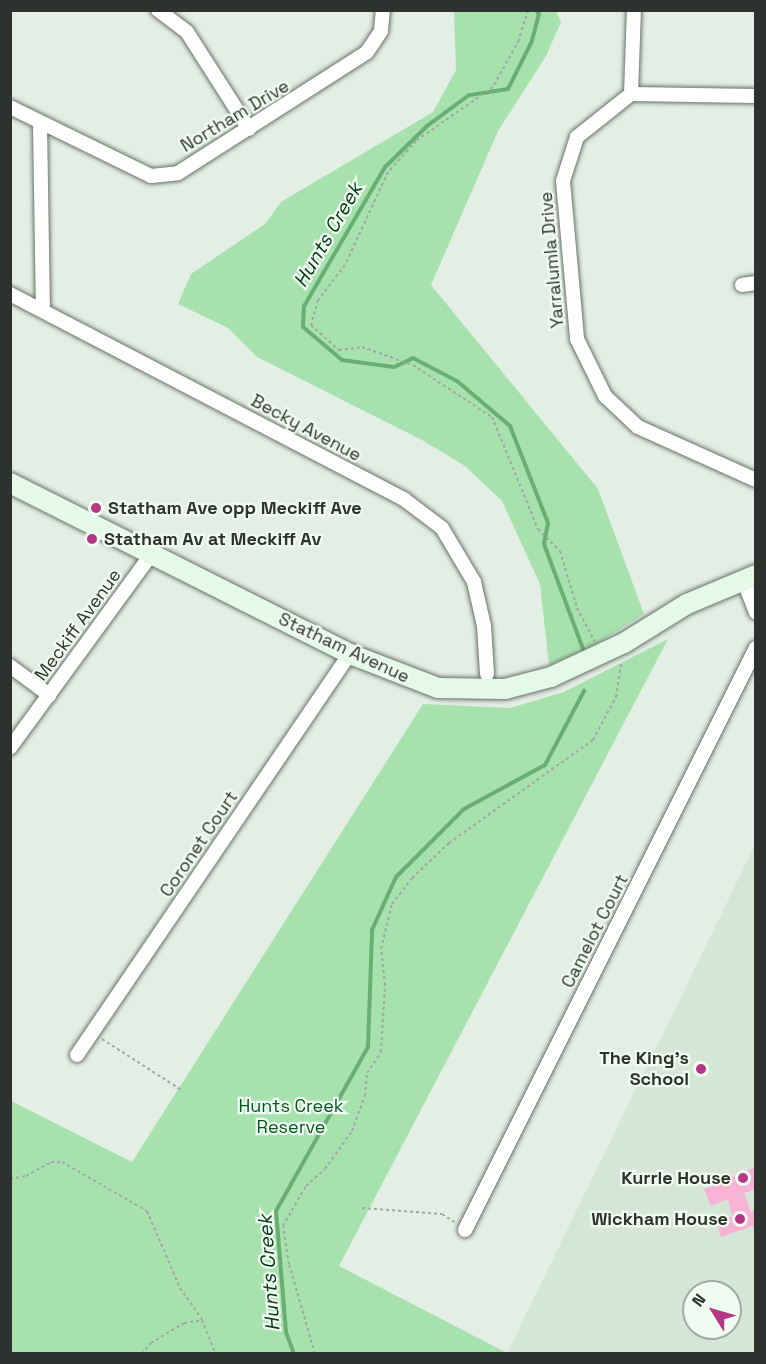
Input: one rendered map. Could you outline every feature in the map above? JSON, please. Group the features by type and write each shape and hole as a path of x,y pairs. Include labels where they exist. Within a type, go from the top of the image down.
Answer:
{"main road":[{"name":"Statham Avenue","path":"10,483 350,654 438,688 483,691 530,684 602,655 687,604 749,577"}],"street":[{"path":"158,10 187,32 249,129"},
{"name":"Northam Drive","path":"10,107 151,176 178,172 367,52 381,31 383,10"},
{"path":"634,10 631,94 756,96"},
{"name":"Yarralumla Drive","path":"631,94 577,137 563,180 577,339 605,396 638,427 756,480"},
{"path":"40,123 43,310"},
{"name":"Becky Avenue","path":"10,294 405,500 442,528 474,582 484,626 487,674"},
{"name":"Meckiff Avenue","path":"10,748 152,553"},
{"path":"749,577 756,614"},
{"name":"Camelot Court","path":"465,1230 756,648"},
{"name":"Coronet Court","path":"77,1055 350,654"},
{"path":"10,666 49,695"}],"path":[{"path":"528,10 519,40 494,87 416,141 388,172 345,265 318,300 312,325 339,350 362,347 413,365 492,417 538,529 560,551 577,608 602,655"},
{"path":"315,1353 289,1264 283,1226 306,1186 325,1169 352,1131 365,1096 367,1073 381,1052 385,985 381,949 392,904 412,878 449,843 592,740 616,697 624,643"},
{"path":"92,1032 183,1091"},
{"path":"10,1179 26,1176 51,1162 62,1161 147,1211 180,1288 202,1320 216,1353"},
{"path":"362,1208 442,1214 465,1230"},
{"path":"142,1353 151,1343 184,1323 202,1320"}],"shaded area":[{"name":"The King's School","path":"755,845 755,1353 507,1354"}],"green space":[{"path":"454,11 556,11 561,22 546,56 498,131 431,285 598,489 644,614 593,646 549,665 540,584 502,501 465,466 422,440 257,357 228,328 178,304 191,274 265,224 281,202 433,112 456,70"},
{"name":"Hunts Creek Reserve","path":"668,639 339,1266 507,1353 11,1353 11,1101 132,1162 423,704 510,708 564,692"}],"building":[{"path":"756,1167 756,1189 744,1193 751,1212 756,1209 756,1225 721,1237 717,1222 732,1216 728,1199 711,1206 704,1189"}],"waterway":[{"name":"Hunts Creek","path":"536,10 539,14 531,43 508,89 469,95 427,126 385,167 304,306 303,327 342,360 394,367 413,358 457,381 510,426 548,523 544,544 583,649"},
{"name":"Hunts Creek","path":"294,1354 286,1332 276,1211 368,1047 372,930 396,877 464,809 545,765 584,691"}],"place":[{"name":"Statham Ave opp Meckiff Ave","path":"96,508"},
{"name":"Statham Av at Meckiff Av","path":"92,539"},
{"name":"The King's School","path":"701,1069"},
{"name":"Kurrle House","path":"743,1178"},
{"name":"Wickham House","path":"740,1219"}]}
